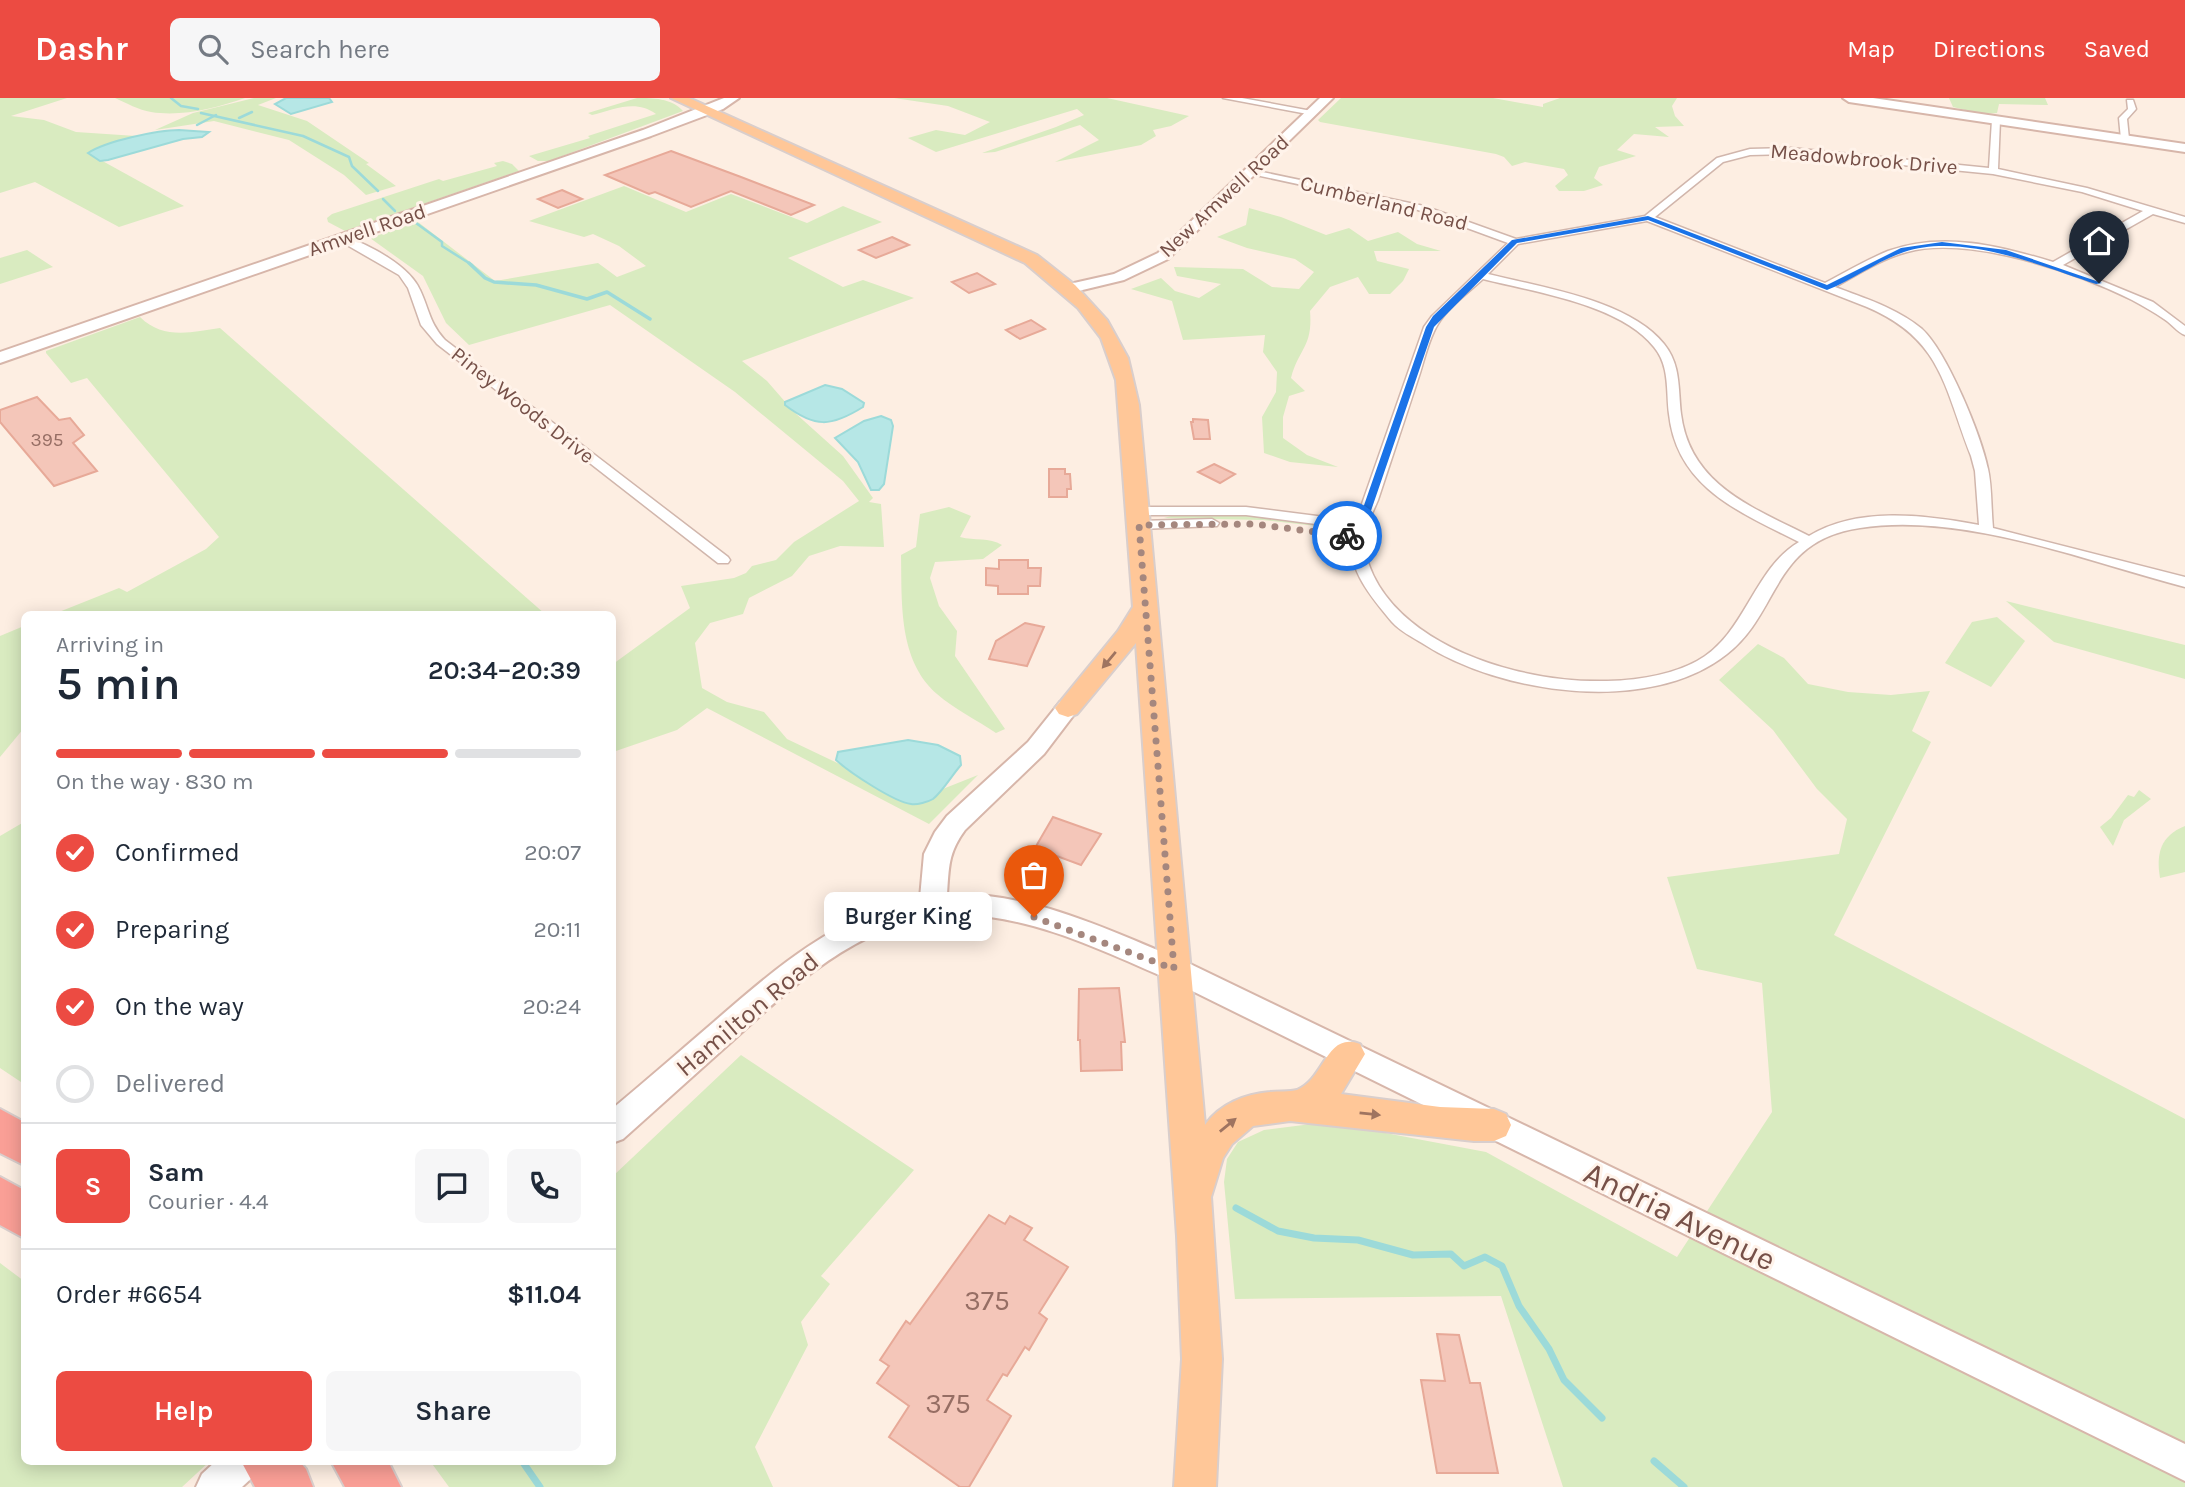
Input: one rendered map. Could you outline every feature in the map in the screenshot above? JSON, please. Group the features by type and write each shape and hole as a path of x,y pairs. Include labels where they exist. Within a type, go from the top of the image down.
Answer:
{"highway":[{"path":"0,1128 21,1144"},
{"path":"0,1198 21,1215"},
{"path":"269,1465 288,1487"},
{"path":"359,1465 376,1487"}],"main road":[{"path":"678,98 706,102"},
{"path":"696,98 1031,259 1070,288 1109,334 1121,362 1127,384 1194,1208 1202,1359 1195,1487"},
{"path":"1068,708 1128,636 1145,607"},
{"path":"1302,1105 1316,1098 1326,1088 1337,1075 1348,1054"},
{"path":"1194,1208 1200,1170 1216,1135 1247,1112 1302,1105 1441,1123 1494,1125"}],"street":[{"name":"Amwell Road","path":"0,358 344,239 706,102 733,98"},
{"path":"1227,98 1313,112"},
{"name":"New Amwell Road","path":"1070,288 1126,274 1163,256 1327,98"},
{"path":"1849,98 2185,148"},
{"path":"2125,139 2123,118 2132,109 2130,102"},
{"path":"1993,170 1996,120"},
{"name":"Meadowbrook Drive","path":"1515,242 1648,218 1720,160 1750,152 1791,151 1993,170 2075,188 2185,220"},
{"name":"Cumberland Road","path":"1251,171 1429,210 1515,242"},
{"path":"2053,267 2152,210"},
{"path":"1648,218 1827,288 1911,326 1934,349 1980,464 1986,530"},
{"name":"Piney Woods Drive","path":"344,239 395,268 407,278 413,287 424,324 441,342 723,560"},
{"path":"1515,242 1479,275 1430,327 1358,532 1357,555 1370,587 1389,609 1420,636 1462,659 1502,673 1550,684 1599,687 1660,681 1691,670 1716,657 1739,632 1788,555 1807,540 1836,528 1874,521 1919,520 1986,530 2185,582"},
{"path":"1827,288 1895,253 1928,245 1990,249 2053,267 2132,296 2172,318 2185,332"},
{"path":"1479,275 1593,306 1629,321 1650,335 1671,364 1681,443 1690,463 1726,495 1807,540"},
{"path":"1138,518 1358,532"},
{"path":"933,906 937,854 944,839 956,823 1036,748 1068,708"},
{"name":"Hamilton Road","path":"616,1125 747,1008 809,959 879,922 933,906 982,907 1034,917 1174,969"},
{"name":"Andria Avenue","path":"1174,969 2185,1463"},
{"path":"215,1487 239,1465"}],"green space":[{"path":"0,98 67,98 11,116 44,120 76,132 136,136 88,153 184,206 119,227 35,182 0,193"},
{"path":"115,98 245,98 211,108 163,113 146,111"},
{"path":"254,98 276,98 258,105 307,121 369,163 366,164 396,186 366,195 344,175 289,140 214,121 155,130 193,113"},
{"path":"637,98 668,101 683,111 549,161 538,161 529,156 656,114 633,106 592,115 588,113"},
{"path":"894,98 1107,98 1189,116 1171,126 1153,130 1156,136 1141,145 1055,162 1099,140 1080,125 995,152 982,153 1084,115 1077,109 936,152 908,138 936,130 965,135 990,122 948,106"},
{"path":"1341,98 1493,98 1543,107 1543,104 1560,98 1677,98 1672,106 1675,116 1684,126 1655,127 1669,137 1634,134 1617,150 1636,156 1599,167 1594,178 1603,185 1584,191 1559,191 1555,186 1568,175 1564,169 1525,162 1512,166 1504,157 1496,154 1320,122 1318,120"},
{"path":"1949,98 2045,98 2048,105 1999,104 1997,113 1982,114 1953,107"},
{"path":"503,161 512,164 519,171 345,231 328,222 327,218 332,214 439,179 443,181 497,166 494,163"},
{"path":"624,186 686,212 731,194 807,223 843,206 882,222 788,258 843,287 863,280 914,298 742,361 767,381 794,412 843,456 873,498 869,502 881,504 884,547 840,546 809,556 792,576 749,598 743,614 710,623 695,643 702,688 727,702 764,712 787,739 915,800 978,775 929,824 707,708 677,730 616,751 616,662 690,608 681,586 734,578 746,573 752,566 776,560 794,542 859,501 843,481 735,392 610,305 469,345 446,323 423,276 370,238 418,222 495,281 598,263 617,277 646,266 619,246 593,234 584,237 529,221"},
{"path":"1249,208 1326,235 1349,228 1368,241 1398,232 1417,244 1441,251 1374,251 1377,261 1409,269 1403,281 1390,294 1369,294 1358,277 1330,287 1310,311 1307,340 1291,378 1305,391 1289,396 1283,417 1283,438 1307,455 1338,467 1290,462 1264,453 1262,417 1276,392 1277,372 1263,352 1265,335 1183,340 1172,301 1131,289 1161,278 1175,291 1199,298 1221,284 1177,276 1174,267 1243,269 1272,287 1299,289 1314,272 1295,259 1247,248 1217,237 1246,225"},
{"path":"27,250 53,267 0,284 0,258"},
{"path":"140,317 168,332 220,328 542,611 62,611 119,588 127,592 206,549 219,537 87,378 71,383 46,351"},
{"path":"949,507 971,516 960,537 1002,545 983,559 935,562 930,578 939,606 957,631 955,656 1005,729 996,733 958,710 924,680 915,665 905,629 901,555 916,547 920,514"},
{"path":"1258,516 1342,529 1263,520 1164,518"},
{"path":"2006,601 2185,645 2185,679 2054,642"},
{"path":"1997,617 2025,641 1991,687 1945,663 1972,622"},
{"path":"21,627 21,732 0,757 0,636"},
{"path":"1758,644 1784,658 1808,684 1848,692 1891,695 1930,691 1912,731 1931,742 1834,935 2185,1119 2185,1487 1563,1487 1501,1296 1235,1299 1224,1182 1227,1159 1238,1142 1264,1130 1327,1122 1486,1152 1677,1257 1772,1112 1762,983 1697,969 1667,877 1839,854 1847,819 1817,789 1773,730 1719,680"},
{"path":"2139,790 2151,799 2124,820 2113,846 2100,827 2111,818 2128,795 2134,797"},
{"path":"21,824 21,1082 0,1068 0,836"},
{"path":"2185,826 2185,872 2160,878 2162,847 2170,835"},
{"path":"741,1055 914,1170 821,1276 830,1284 801,1322 808,1345 755,1447 773,1487 449,1487 433,1465 616,1465 616,1173"},
{"path":"0,1263 21,1279 21,1465 206,1465 182,1487 0,1487"}],"water":[{"path":"286,98 329,98 332,102 291,114 275,104"},
{"path":"179,130 209,132 202,137 183,139 108,160 100,161 88,153 132,137"},
{"path":"825,385 842,389 864,403 863,407 842,418 823,422 805,418 785,405 785,402"},
{"path":"881,416 891,420 893,426 884,484 879,490 871,490 858,462 835,438 864,421"},
{"path":"908,740 938,745 960,756 961,765 937,796 925,802 911,804 894,798 861,779 836,760 838,752"}],"building":[{"path":"671,151 814,205 791,215 731,191 691,207 655,192 649,194 605,175"},
{"path":"562,190 582,199 558,208 538,199"},
{"path":"892,237 909,245 876,258 859,250"},
{"path":"977,273 995,284 969,293 952,282"},
{"path":"1031,320 1045,329 1020,339 1006,330"},
{"path":"37,397 59,420 70,418 84,435 73,443 97,471 54,486 0,422 0,410"},
{"path":"1193,419 1208,420 1210,439 1194,439 1191,422"},
{"path":"1214,464 1235,474 1220,483 1198,472"},
{"path":"1049,469 1065,469 1065,474 1070,474 1071,489 1067,489 1067,497 1049,497"},
{"path":"999,560 1028,560 1028,568 1041,568 1040,586 1028,586 1028,594 998,594 998,586 986,585 986,568 999,569"},
{"path":"1025,623 1044,627 1027,666 989,659 996,641"},
{"path":"1053,817 1101,834 1081,865 1035,848"},
{"path":"1119,988 1125,1042 1121,1042 1122,1070 1081,1071 1078,1040 1079,989"},
{"path":"989,1215 1005,1224 1010,1216 1032,1228 1024,1240 1068,1267 1039,1313 1047,1319 1029,1350 1025,1347 1007,1376 1003,1374 987,1400 1011,1416 969,1487 960,1487 889,1437 909,1406 877,1383 889,1366 880,1360 906,1321 910,1324"},
{"path":"1437,1334 1459,1335 1470,1383 1480,1383 1498,1473 1437,1473 1421,1380 1445,1381"}],"waterway":[{"path":"171,98 181,106 198,109"},
{"path":"239,118 252,112"},
{"path":"201,113 214,116"},
{"path":"197,125 214,116"},
{"path":"214,116 303,136 349,157 352,166 378,191"},
{"path":"383,199 395,211"},
{"path":"416,223 442,242 442,246 469,263"},
{"path":"469,263 485,278 494,282 536,285 587,299 607,292 650,319"},
{"path":"1236,1208 1278,1231 1314,1238 1358,1240 1413,1255 1451,1254 1464,1266 1485,1257 1502,1266 1519,1306 1549,1349 1564,1380 1602,1418"},
{"path":"1654,1461 1684,1487"},
{"path":"525,1465 540,1487"}],"way so far":[{"path":"1034,917 1174,969 1139,525 1254,524 1347,536"}],"place":[{"name":"Burger King","path":"1034,917"}],"route":[{"path":"1347,536 1357,537 1430,327 1509,246 1523,239 1648,218 1827,288 1895,253 1914,247 1942,244 1975,246 2004,252 2099,283"}]}
